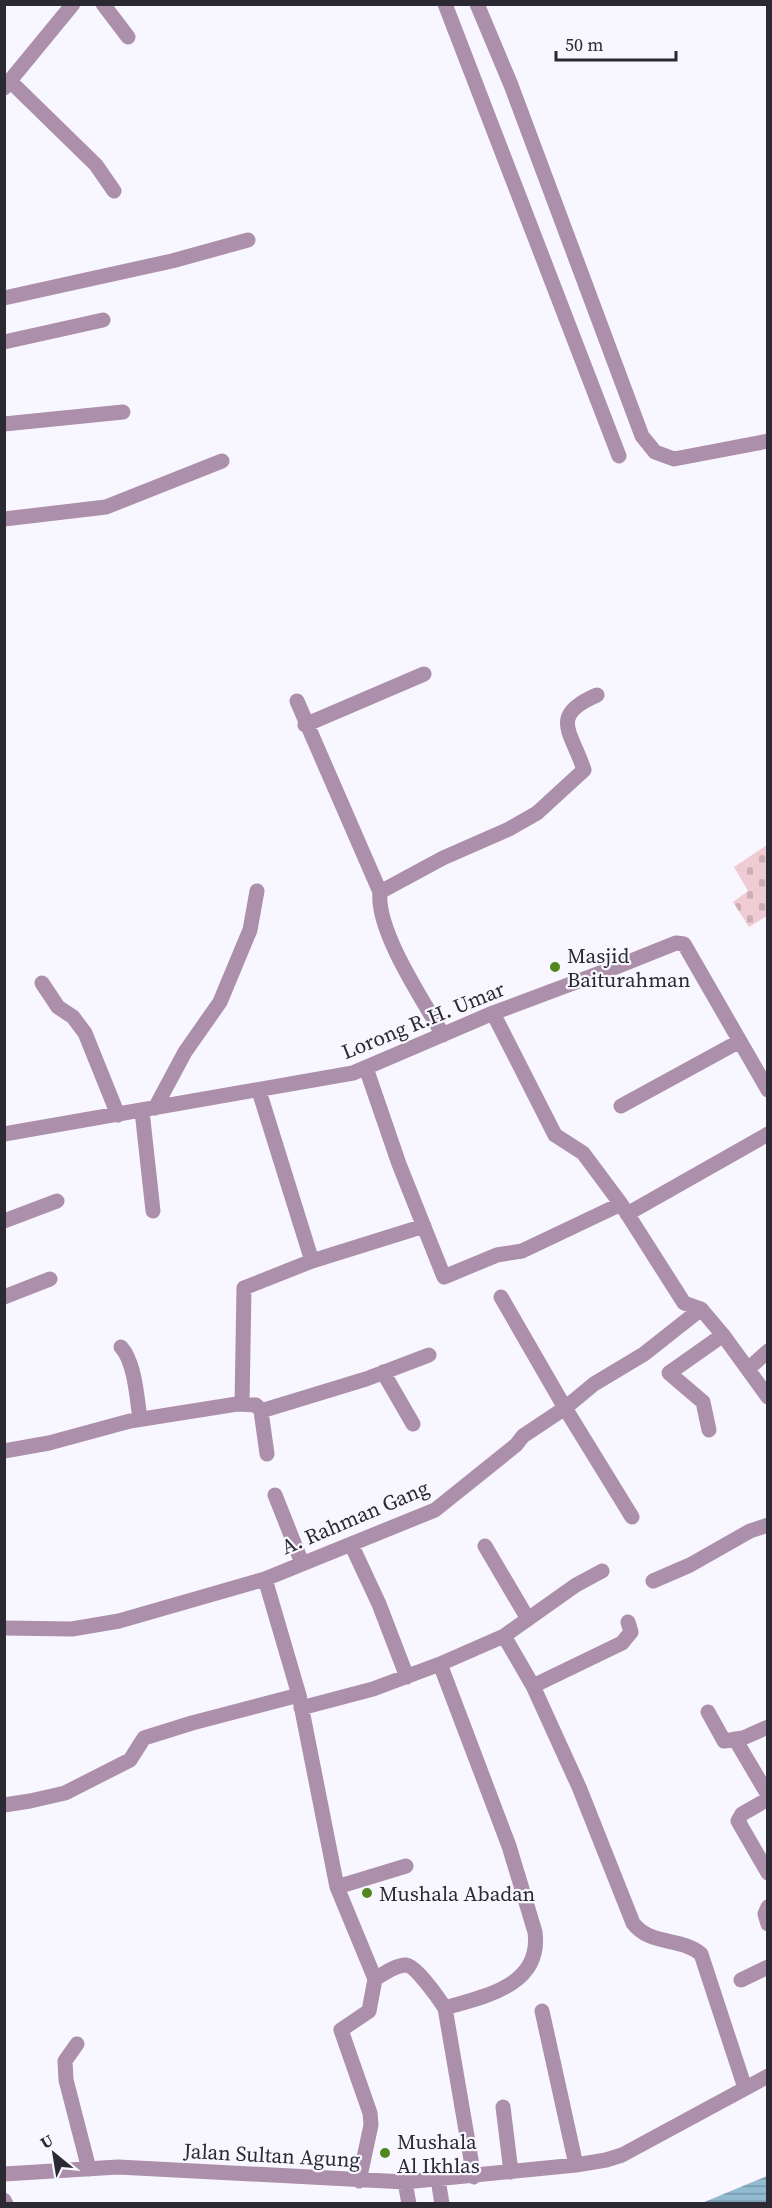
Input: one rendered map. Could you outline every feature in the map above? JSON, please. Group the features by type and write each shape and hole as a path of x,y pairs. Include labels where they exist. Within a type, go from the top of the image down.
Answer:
{"street":[{"path":"73,4 7,85 100,169 114,191"},
{"path":"103,4 128,38"},
{"path":"445,4 618,456"},
{"path":"477,4 511,86 642,436 655,452 674,459 768,441"},
{"path":"4,298 172,261 248,240"},
{"path":"4,342 103,320"},
{"path":"4,424 123,412"},
{"path":"4,519 106,507 222,461"},
{"path":"305,725 424,674"},
{"path":"380,892 443,858 509,829 537,813 576,778 584,770 567,718 572,709 597,695"},
{"path":"297,701 305,725 380,892 379,908 390,938 443,1035"},
{"path":"153,1211 148,1109 220,1002 250,930 257,891"},
{"name":"Lorong R.H. Umar","path":"4,1134 353,1073 493,1013 679,943 684,945 768,1090"},
{"path":"42,983 58,1007 73,1017 85,1033 118,1115"},
{"path":"493,1013 555,1135 583,1153 624,1209 684,1303 700,1309 723,1335 768,1397"},
{"path":"621,1106 740,1041"},
{"path":"366,1068 442,1275 446,1278 496,1256 522,1251 624,1209 768,1134"},
{"path":"259,1090 312,1261"},
{"path":"4,1221 57,1201"},
{"path":"242,1404 244,1288 312,1261 424,1226"},
{"path":"4,1297 50,1279"},
{"path":"501,1297 565,1408 632,1516"},
{"name":"A. Rahman Gang","path":"4,1628 72,1629 118,1621 265,1579 435,1510 516,1445 523,1436 565,1408 594,1384 644,1354 700,1309"},
{"path":"709,1430 703,1402 669,1373 723,1335"},
{"path":"121,1347 130,1363 140,1419"},
{"path":"748,1368 768,1351"},
{"path":"261,1411 429,1355"},
{"path":"383,1372 413,1424"},
{"path":"4,1451 49,1443 140,1419 242,1404 256,1405 261,1411 267,1454"},
{"path":"275,1495 302,1563"},
{"path":"653,1581 690,1565 750,1532 768,1525"},
{"path":"351,1544 379,1604 407,1677"},
{"path":"485,1546 528,1619"},
{"path":"4,1805 65,1793 130,1760 144,1738 192,1723 373,1689 407,1677 504,1636 576,1585 602,1572"},
{"path":"265,1579 300,1702 337,1887 375,1979 369,2011 341,2030 370,2113 370,2125 359,2181"},
{"path":"533,1686 622,1642 631,1632 628,1622"},
{"path":"504,1636 533,1686 579,1787 633,1923 643,1933 654,1938 688,1945 701,1954 746,2088"},
{"path":"440,1664 509,1846 537,1945 535,1955 516,1982 496,1992 445,2008"},
{"path":"708,1712 724,1741 768,1727"},
{"path":"735,1739 768,1797 742,1814 738,1821 768,1873"},
{"path":"337,1887 406,1866"},
{"path":"768,1907 765,1914 768,1923"},
{"path":"375,1979 397,1968 409,1966 445,2008 474,2176"},
{"path":"741,1980 768,1966"},
{"path":"542,2011 576,2165"},
{"path":"77,2044 65,2061 66,2080 89,2169"},
{"name":"Jalan Sultan Agung","path":"4,2174 118,2167 405,2182 576,2165 622,2155 768,2076"},
{"path":"503,2107 511,2172"},
{"path":"438,2179 442,2204"},
{"path":"405,2182 409,2204"}],"green space":[{"path":"767,845 767,916 749,927 733,902 748,891 734,867"}],"water":[{"path":"767,2176 767,2203 702,2203"}],"place":[{"name":"Masjid Baiturahman","path":"555,967"},
{"name":"Mushala Abadan","path":"367,1893"},
{"name":"Mushala Al Ikhlas","path":"385,2153"}]}
